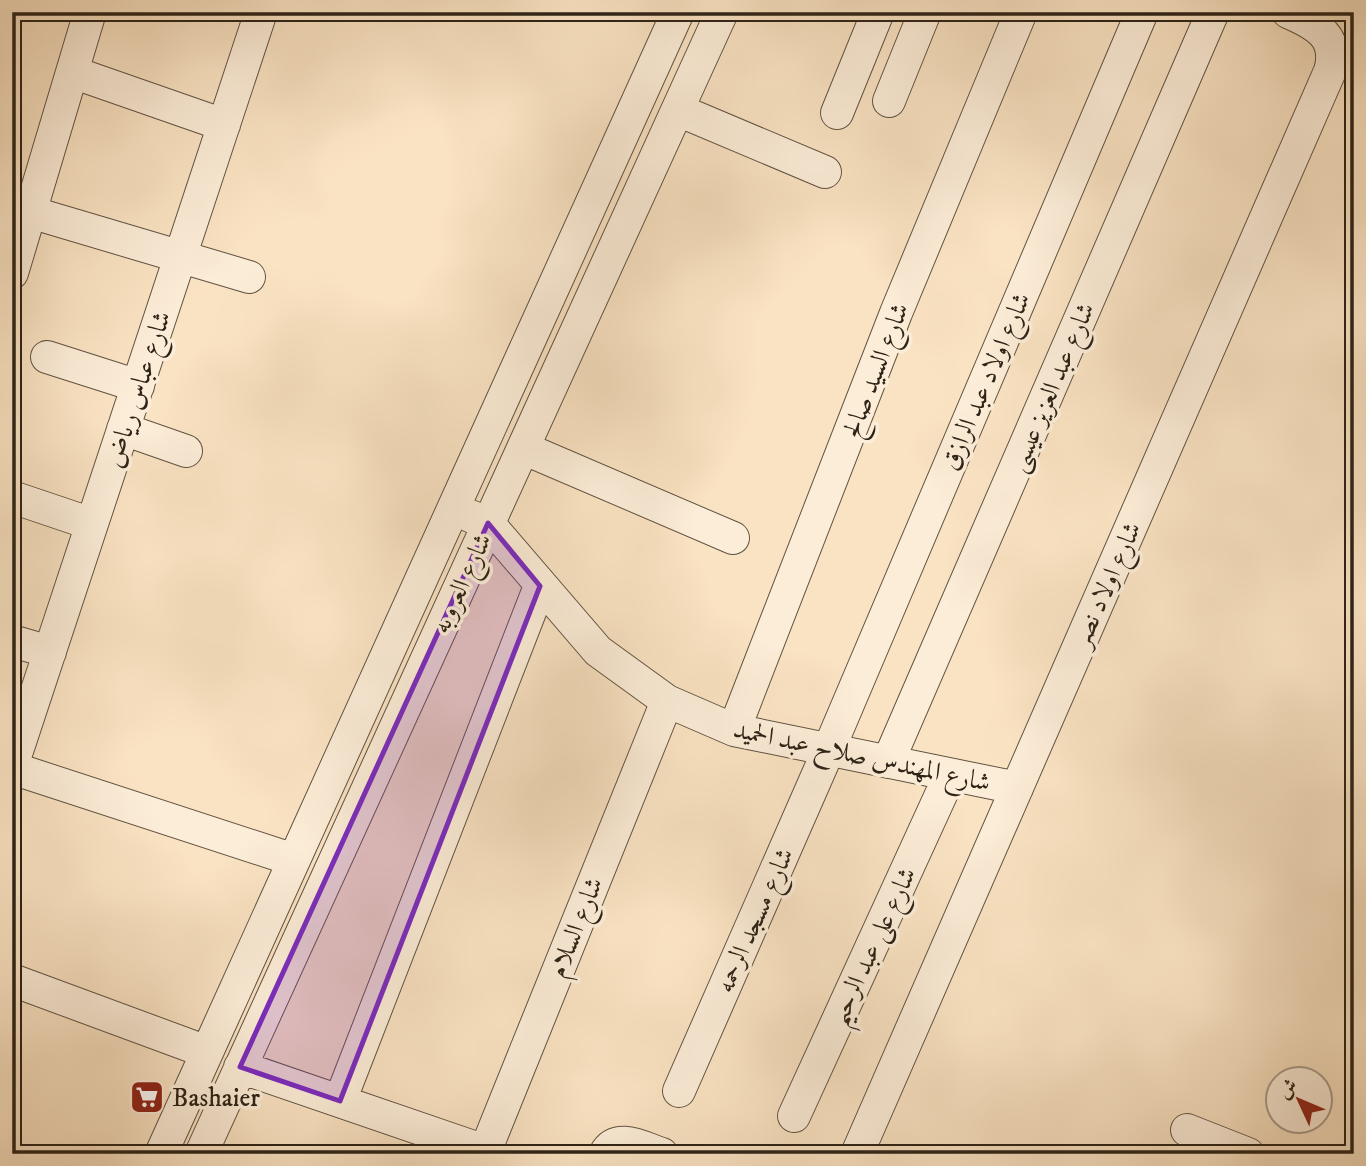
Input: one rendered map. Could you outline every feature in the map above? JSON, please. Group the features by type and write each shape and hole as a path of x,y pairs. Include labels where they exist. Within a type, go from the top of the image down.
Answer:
{"street":[{"path":"12,273 90,12"},
{"name":"شارع عباس رياض","path":"12,767 261,12"},
{"name":"شارع العروبه","path":"160,1154 678,12"},
{"name":"شارع العروبه","path":"201,1154 722,12"},
{"path":"837,113 878,12"},
{"path":"889,101 925,12"},
{"name":"شارع السيد صالح","path":"734,730 896,313 1021,12"},
{"name":"شارع اولاد عبد الرازق","path":"828,750 1142,12"},
{"name":"شارع عبد العزيز عيسى","path":"888,762 1213,12"},
{"name":"شارع اولاد نصر","path":"857,1154 1330,71 1333,47 1328,36 1303,15"},
{"path":"72,72 224,125"},
{"path":"678,110 825,172"},
{"path":"30,212 249,277"},
{"path":"47,357 138,386"},
{"path":"123,429 186,451"},
{"path":"523,448 733,538"},
{"path":"12,497 92,524"},
{"name":"شارع المهندس صلاح عبد الحميد","path":"453,509 488,523 598,651 667,701 734,730 1017,788"},
{"path":"340,1101 540,586"},
{"path":"12,641 50,652"},
{"name":"شارع السلام","path":"484,1152 667,701"},
{"name":"شارع مسجد الرحمه","path":"679,1091 828,750"},
{"path":"12,767 294,860"},
{"name":"شارع على عبد الرحيم","path":"794,1116 950,775"},
{"path":"12,980 207,1052"},
{"path":"240,1067 484,1152"},
{"path":"1187,1130 1248,1154"},
{"path":"605,1154 612,1144 620,1142 662,1154"}],"highlighted area":[{"path":"488,523 540,586 340,1101 240,1067"}],"place":[{"name":"Bashaier","path":"147,1097"}]}
